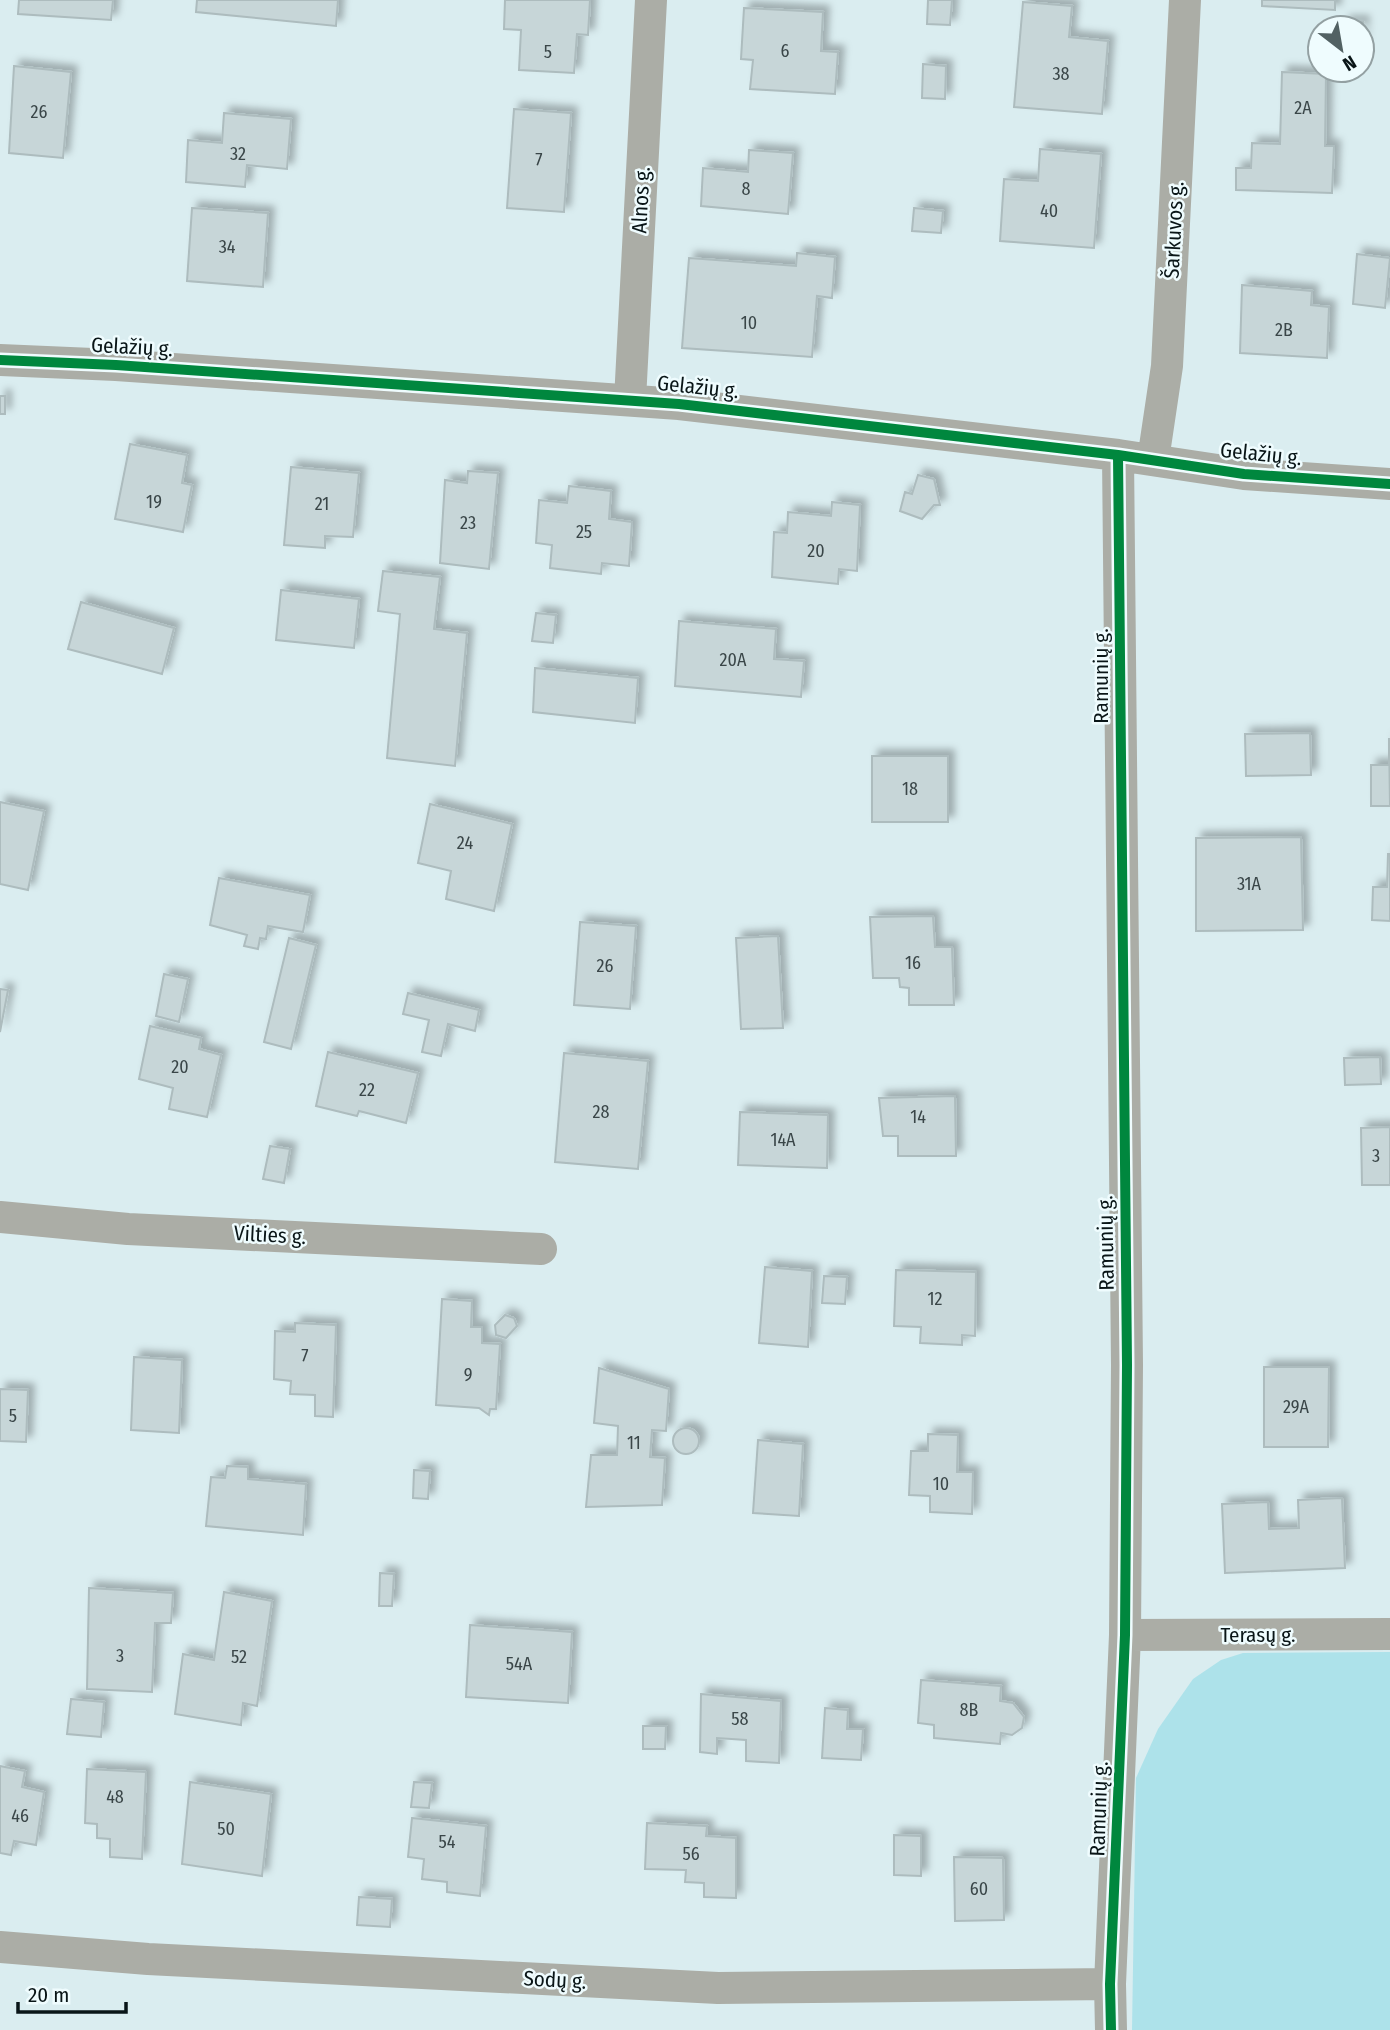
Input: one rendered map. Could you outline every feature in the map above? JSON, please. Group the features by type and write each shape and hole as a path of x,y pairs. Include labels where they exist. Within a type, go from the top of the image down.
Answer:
{"street":[{"name":"Alnos g.","path":"630,400 651,0"},
{"name":"Šarkuvos g.","path":"1153,460 1167,366 1185,0"},
{"name":"Gelažių g.","path":"0,360 144,366 679,404 1118,455 1244,474 1390,484"},
{"name":"Ramunių g.","path":"1111,2030 1110,1984 1125,1635 1127,1364 1118,455"},
{"name":"Vilties g.","path":"0,1217 128,1229 541,1250"},
{"name":"Terasų g.","path":"1125,1635 1390,1634"},
{"name":"Sodų g.","path":"0,1947 148,1959 718,1988 1110,1984"}],"shaded area":[{"path":"1390,1652 1390,2030 1132,2030 1136,1778 1158,1729 1193,1679 1221,1660 1243,1653"}],"building":[{"path":"19,0 113,0 111,20 18,14"},
{"path":"197,0 338,0 336,26 196,12"},
{"path":"505,0 590,0 588,35 577,34 574,73 519,70 521,30 504,29"},
{"path":"928,0 952,0 950,25 927,24"},
{"path":"1262,0 1335,0 1335,10 1262,6"},
{"path":"1023,2 1072,6 1069,37 1108,41 1102,114 1014,107"},
{"path":"744,8 823,12 821,51 838,52 835,94 750,89 753,60 741,59"},
{"path":"923,64 946,66 945,99 922,98"},
{"path":"14,66 71,72 63,158 9,153"},
{"path":"1282,72 1306,73 1306,84 1326,84 1325,146 1334,146 1332,193 1236,190 1236,168 1251,168 1252,143 1280,144"},
{"path":"514,109 571,113 564,212 507,208"},
{"path":"224,113 291,119 287,169 247,165 245,187 186,182 188,140 222,143"},
{"path":"1040,149 1101,154 1094,248 1000,241 1004,179 1038,181"},
{"path":"749,150 793,153 788,214 701,206 703,168 748,172"},
{"path":"192,208 268,213 263,287 187,281"},
{"path":"914,208 943,211 941,233 912,231"},
{"path":"797,253 835,257 832,298 817,296 812,357 682,348 689,258 796,266"},
{"path":"1357,254 1390,258 1385,308 1353,304"},
{"path":"1242,285 1312,291 1311,305 1329,307 1327,358 1240,353"},
{"path":"0,396 5,396 5,414 0,414"},
{"path":"130,444 187,455 182,483 192,485 183,532 115,519"},
{"path":"291,467 359,473 353,537 325,536 325,548 284,545"},
{"path":"468,471 498,473 489,569 440,563 445,480 467,483"},
{"path":"918,475 934,479 940,505 934,505 922,519 900,511 905,492 912,494"},
{"path":"569,486 611,491 609,519 632,522 629,566 602,563 601,574 550,568 552,545 536,543 539,500 567,503"},
{"path":"832,502 860,505 857,571 839,569 838,584 772,577 774,532 787,533 788,512 831,516"},
{"path":"383,571 440,577 434,629 467,633 455,766 387,758 400,614 378,611"},
{"path":"281,590 359,599 354,648 276,640"},
{"path":"81,602 174,628 162,674 68,649"},
{"path":"536,613 556,615 553,643 532,641"},
{"path":"679,621 776,629 774,659 804,661 801,697 675,686"},
{"path":"535,668 638,678 635,723 533,712"},
{"path":"1310,733 1311,775 1246,776 1245,734"},
{"path":"1389,738 1390,806 1371,806 1371,765 1389,765"},
{"path":"872,756 948,756 948,822 872,822"},
{"path":"0,802 44,811 28,890 0,884"},
{"path":"430,804 512,824 494,911 446,899 451,871 418,863"},
{"path":"1301,837 1303,930 1196,931 1196,838"},
{"path":"1388,854 1390,921 1372,920 1373,887 1387,887"},
{"path":"219,878 310,895 303,932 268,926 266,939 260,938 258,949 244,946 247,935 210,925"},
{"path":"933,916 935,947 952,947 954,1005 909,1005 909,988 900,987 899,978 873,978 870,917"},
{"path":"580,922 636,926 630,1009 574,1005"},
{"path":"778,936 783,1028 741,1029 736,938"},
{"path":"289,938 316,945 291,1049 264,1042"},
{"path":"164,974 188,979 179,1022 156,1016"},
{"path":"0,989 8,990 0,1032"},
{"path":"408,993 479,1010 475,1031 448,1024 441,1056 422,1052 429,1020 403,1014"},
{"path":"150,1026 201,1038 199,1049 221,1055 207,1117 169,1109 173,1088 139,1079"},
{"path":"328,1052 418,1073 406,1123 359,1111 357,1116 316,1106"},
{"path":"564,1053 648,1061 638,1169 555,1162"},
{"path":"1380,1057 1381,1084 1345,1085 1344,1058"},
{"path":"955,1096 956,1156 898,1156 898,1136 883,1136 879,1098"},
{"path":"740,1112 828,1115 827,1168 738,1165"},
{"path":"1390,1127 1390,1185 1362,1185 1361,1128"},
{"path":"270,1146 290,1149 284,1183 263,1179"},
{"path":"765,1267 812,1271 808,1347 759,1343"},
{"path":"896,1270 976,1272 975,1336 962,1335 962,1345 920,1343 921,1327 894,1326"},
{"path":"824,1276 847,1277 845,1304 822,1303"},
{"path":"442,1299 472,1301 471,1327 482,1327 482,1343 500,1344 496,1409 490,1409 489,1415 479,1408 436,1405"},
{"path":"505,1315 514,1318 517,1326 506,1338 496,1335 495,1325"},
{"path":"295,1323 336,1325 333,1417 315,1416 315,1395 290,1394 291,1381 274,1379 275,1331 295,1332"},
{"path":"134,1357 182,1360 179,1433 131,1430"},
{"path":"1264,1367 1329,1367 1328,1447 1264,1447"},
{"path":"599,1368 669,1389 666,1431 652,1430 650,1457 665,1458 662,1505 586,1507 591,1455 617,1455 618,1426 594,1423"},
{"path":"0,1389 28,1390 26,1442 0,1441"},
{"path":"686,1428 695,1432 699,1441 695,1450 686,1454 677,1450 673,1441 677,1432"},
{"path":"928,1434 958,1435 957,1472 973,1472 972,1514 930,1512 930,1496 909,1495 911,1451 928,1451"},
{"path":"758,1440 803,1444 799,1516 753,1513"},
{"path":"227,1466 248,1467 248,1479 306,1484 303,1535 206,1526 211,1477 225,1478"},
{"path":"414,1470 430,1471 428,1499 413,1498"},
{"path":"1342,1498 1345,1568 1225,1573 1222,1504 1268,1502 1269,1529 1299,1528 1298,1500"},
{"path":"380,1573 394,1574 392,1606 379,1606"},
{"path":"89,1588 173,1593 171,1623 155,1623 152,1692 87,1689"},
{"path":"224,1592 272,1601 257,1706 243,1703 241,1725 175,1714 183,1654 214,1660"},
{"path":"470,1625 572,1632 568,1703 466,1697"},
{"path":"921,1680 1001,1686 1000,1701 1013,1703 1024,1717 1022,1728 1012,1735 1001,1733 1000,1744 934,1738 934,1725 918,1723"},
{"path":"701,1694 781,1701 779,1763 746,1761 746,1740 717,1738 717,1754 700,1752"},
{"path":"71,1699 104,1702 101,1737 67,1734"},
{"path":"825,1708 848,1710 847,1729 863,1729 861,1760 822,1758"},
{"path":"643,1726 666,1726 665,1749 643,1749"},
{"path":"0,1766 25,1771 22,1787 44,1792 36,1845 14,1841 11,1855 0,1853"},
{"path":"87,1769 146,1772 142,1859 110,1857 110,1839 97,1838 97,1824 85,1823"},
{"path":"190,1782 271,1794 262,1876 182,1864"},
{"path":"414,1782 432,1783 429,1808 411,1807"},
{"path":"412,1818 486,1826 480,1896 447,1892 447,1882 422,1879 424,1859 408,1857"},
{"path":"647,1823 707,1826 706,1836 736,1838 736,1898 704,1897 704,1883 685,1882 686,1870 645,1869"},
{"path":"894,1835 921,1836 921,1876 894,1875"},
{"path":"954,1857 1003,1858 1004,1920 955,1921"},
{"path":"359,1897 392,1899 390,1927 357,1925"}],"cycle path":[{"path":"0,360 116,365 679,404 1118,455 1244,474 1390,484"},
{"path":"1111,2030 1110,1984 1125,1635 1127,1365 1118,455"}]}
